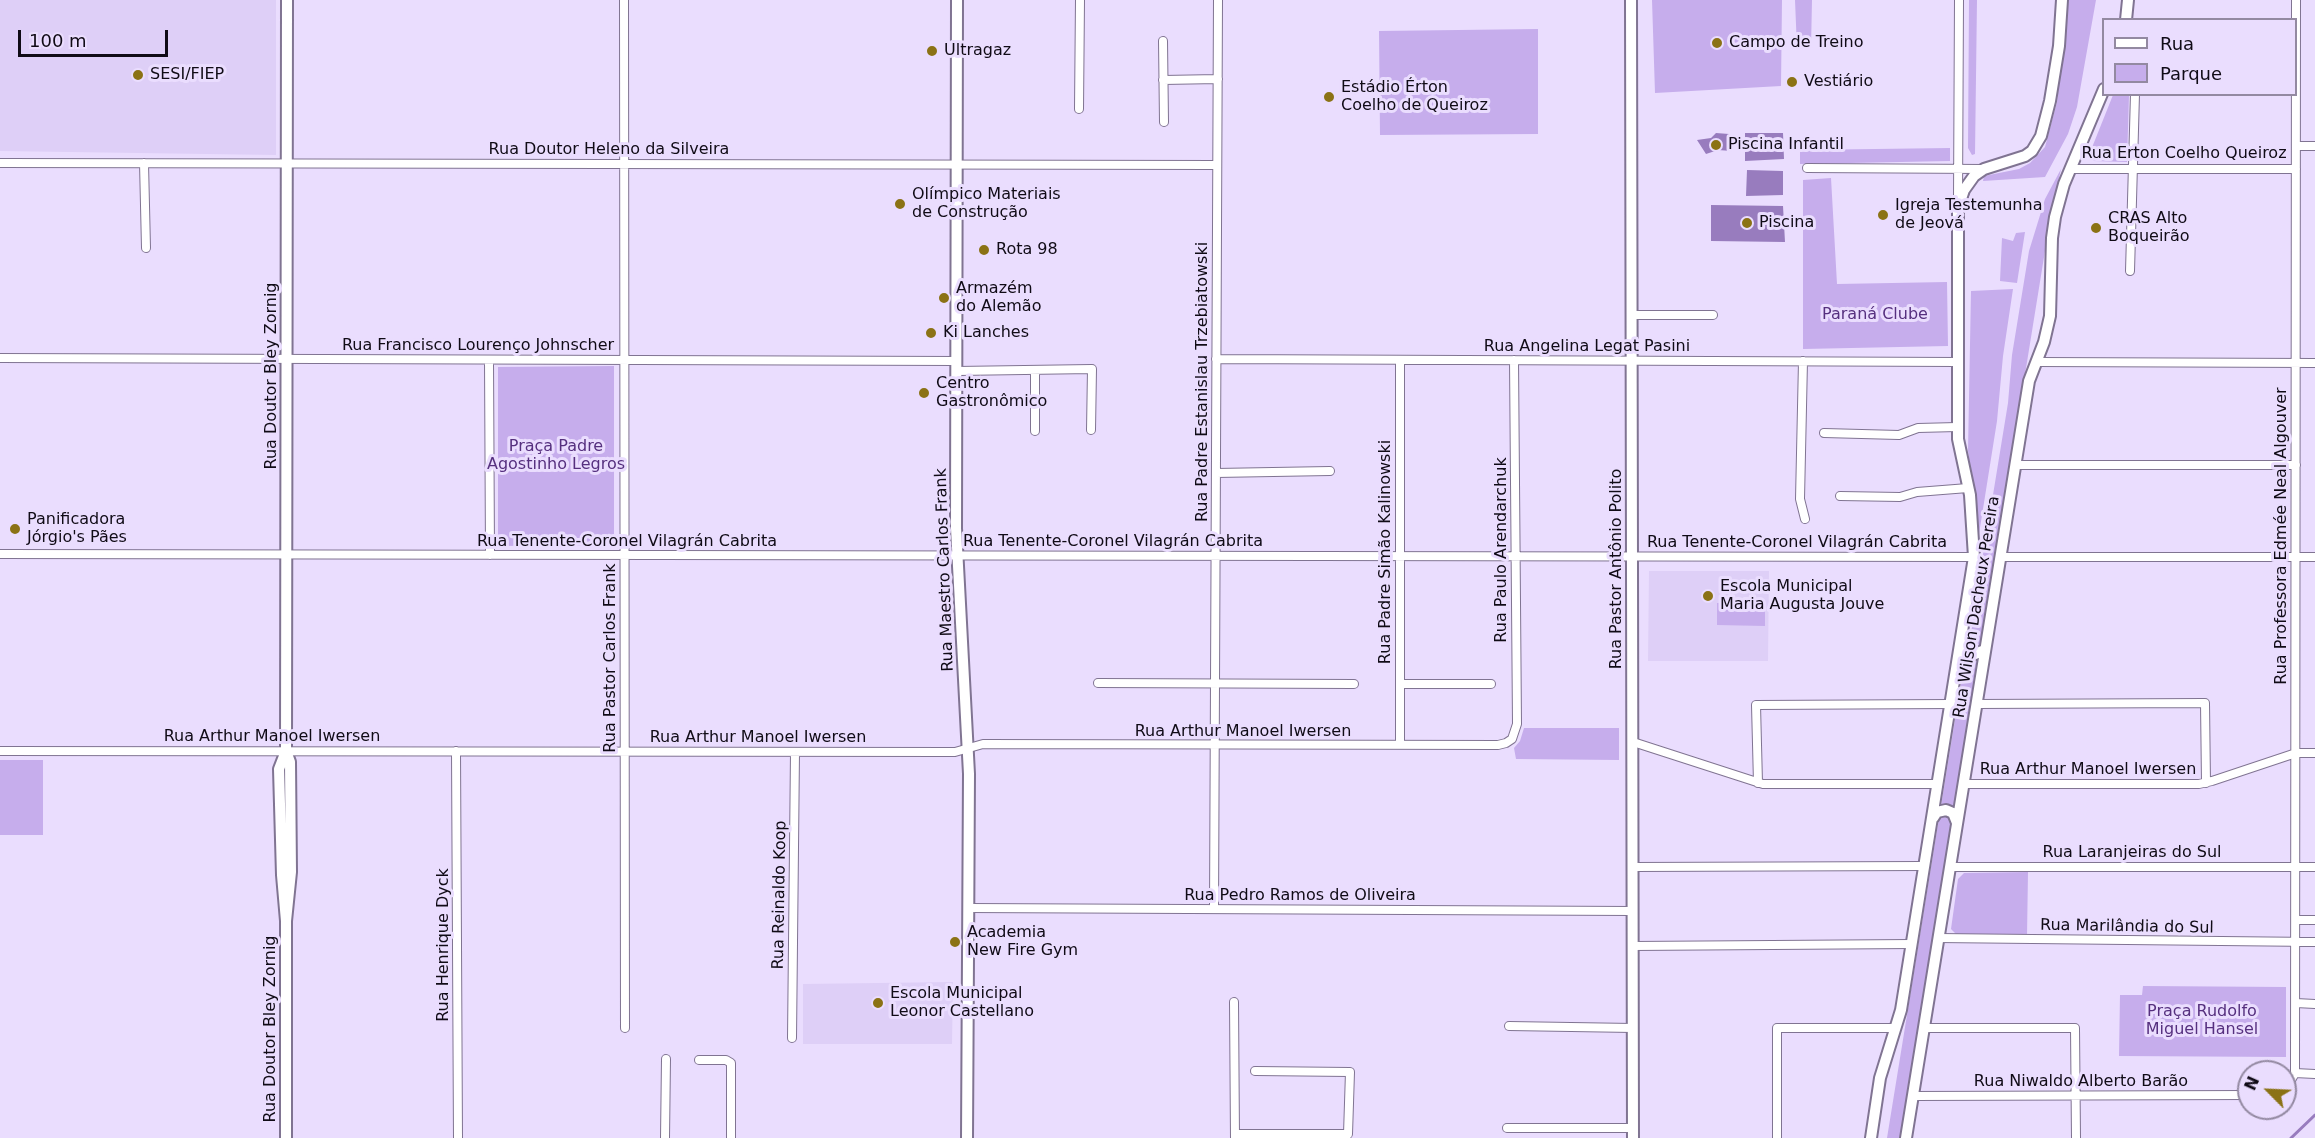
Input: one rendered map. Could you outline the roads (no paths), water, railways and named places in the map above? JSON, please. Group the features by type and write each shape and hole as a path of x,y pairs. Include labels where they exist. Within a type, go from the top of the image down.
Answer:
{"main road":[{"name":"Rua Doutor Bley Zornig","path":"286,1138 286,921 282,875 279,769 286,751 287,0"},
{"name":"Rua Maestro Carlos Frank","path":"957,0 957,555 968,749 967,1138"},
{"name":"Rua Pastor Antônio Polito","path":"1631,0 1633,1133"},
{"path":"1958,208 1968,183 1984,169 2017,160 2032,151 2041,136 2050,101 2060,33 2062,0"},
{"path":"2126,18 2128,0"},
{"name":"Rua Wilson Dacheux Pereira","path":"1906,1138 2029,381 2050,316 2052,238 2055,217 2071,169 2102,92"},
{"name":"Rua Wilson Dacheux Pereira","path":"1871,1138 1880,1078 1901,1010 1974,557 1968,488 1958,447 1958,208"},
{"path":"1961,642 1970,653 1980,653 1985,650"},
{"path":"1932,819 1937,812 1946,810 1953,813 1957,823"}],"street":[{"name":"Rua Pastor Carlos Frank","path":"624,0 626,1028"},
{"path":"1079,109 1080,0"},
{"name":"Rua Padre Estanislau Trzebiatowski","path":"1214,909 1218,0"},
{"path":"1958,208 1959,0"},
{"name":"Rua Professora Edmée Neal Algouver","path":"2296,0 2296,18"},
{"path":"1164,41 1164,122"},
{"path":"1163,80 1218,79"},
{"path":"2130,271 2135,96"},
{"name":"Rua Professora Edmée Neal Algouver","path":"2295,1060 2296,96"},
{"path":"2296,146 2315,146"},
{"name":"Rua Doutor Heleno da Silveira","path":"0,163 1217,165"},
{"path":"144,163 146,248"},
{"path":"1807,168 1984,169"},
{"name":"Rua Erton Coelho Queiroz","path":"2071,169 2296,170"},
{"path":"1632,315 1713,315"},
{"name":"Rua Francisco Lourenço Johnscher","path":"0,358 624,360 957,366 1035,370 1092,369 1091,430"},
{"name":"Rua Angelina Legat Pasini","path":"1216,359 1958,362"},
{"path":"489,360 489,555"},
{"name":"Rua Padre Simão Kalinowski","path":"1400,360 1400,745"},
{"name":"Rua Paulo Arendarchuk","path":"1512,739 1516,724 1514,360"},
{"path":"1803,361 1800,499 1804,519"},
{"path":"2037,362 2315,363"},
{"path":"1035,370 1035,431"},
{"path":"1824,433 1899,435 1918,428 1958,427"},
{"path":"2015,465 2296,465"},
{"path":"1216,473 1330,471"},
{"path":"1840,496 1900,497 1917,492 1968,488"},
{"name":"Rua Tenente-Coronel Vilagrán Cabrita","path":"0,554 1974,557"},
{"path":"2000,557 2315,558"},
{"path":"1098,683 1354,684"},
{"path":"1400,684 1491,684"},
{"path":"1976,704 2205,703 2206,783"},
{"path":"1758,783 1756,705 1951,704"},
{"name":"Rua Arthur Manoel Iwersen","path":"0,751 955,752 983,744 1498,745 1512,739"},
{"path":"1633,742 1758,783 1938,784"},
{"name":"Rua Henrique Dyck","path":"456,751 458,1138"},
{"name":"Rua Reinaldo Koop","path":"792,1038 795,752"},
{"name":"Rua Arthur Manoel Iwersen","path":"1963,784 2206,783 2296,753 2315,753"},
{"path":"1633,867 1924,866"},
{"name":"Rua Laranjeiras do Sul","path":"1950,867 2315,867"},
{"name":"Rua Pedro Ramos de Oliveira","path":"968,908 1633,911"},
{"path":"2296,920 2315,920"},
{"name":"Rua Marilândia do Sul","path":"1938,938 2315,942"},
{"path":"1633,946 1912,944"},
{"path":"1234,1002 1235,1136 1348,1134 1350,1072 1255,1071"},
{"path":"2296,1003 2315,1004"},
{"path":"1509,1026 1633,1028"},
{"path":"1777,1138 1777,1028 1894,1028"},
{"path":"1924,1028 2075,1028 2076,1138"},
{"path":"665,1138 666,1059"},
{"path":"699,1060 726,1060 731,1063 731,1138"},
{"path":"2297,1073 2315,1074"},
{"name":"Rua Niwaldo Alberto Barão","path":"1912,1096 2237,1095"},
{"path":"1507,1128 1633,1133"}],"waterway":[{"path":"2291,1138 2315,1115"}],"place":[{"name":"Campo de Treino","path":"1717,43"},
{"name":"Ultragaz","path":"932,51"},
{"name":"SESI/FIEP","path":"138,75"},
{"name":"Vestiário","path":"1792,82"},
{"name":"Estádio Érton Coelho de Queiroz","path":"1329,97"},
{"name":"Piscina Infantil","path":"1716,145"},
{"name":"Olímpico Materiais de Construção","path":"900,204"},
{"name":"Igreja Testemunha de Jeová","path":"1883,215"},
{"name":"Piscina","path":"1747,223"},
{"name":"CRAS Alto Boqueirão","path":"2096,228"},
{"name":"Rota 98","path":"984,250"},
{"name":"Armazém do Alemão","path":"944,298"},
{"name":"Ki Lanches","path":"931,333"},
{"name":"Centro Gastronômico","path":"924,393"},
{"name":"Panificadora Jórgio's Pães","path":"15,529"},
{"name":"Escola Municipal Maria Augusta Jouve","path":"1708,596"},
{"name":"Academia New Fire Gym","path":"955,942"},
{"name":"Escola Municipal Leonor Castellano","path":"878,1003"}],"park label":[{"name":"Paraná Clube","path":"1875,315"},
{"name":"Praça Padre Agostinho Legros","path":"556,456"},
{"name":"Praça Rudolfo Miguel Hansel","path":"2202,1021"}]}
